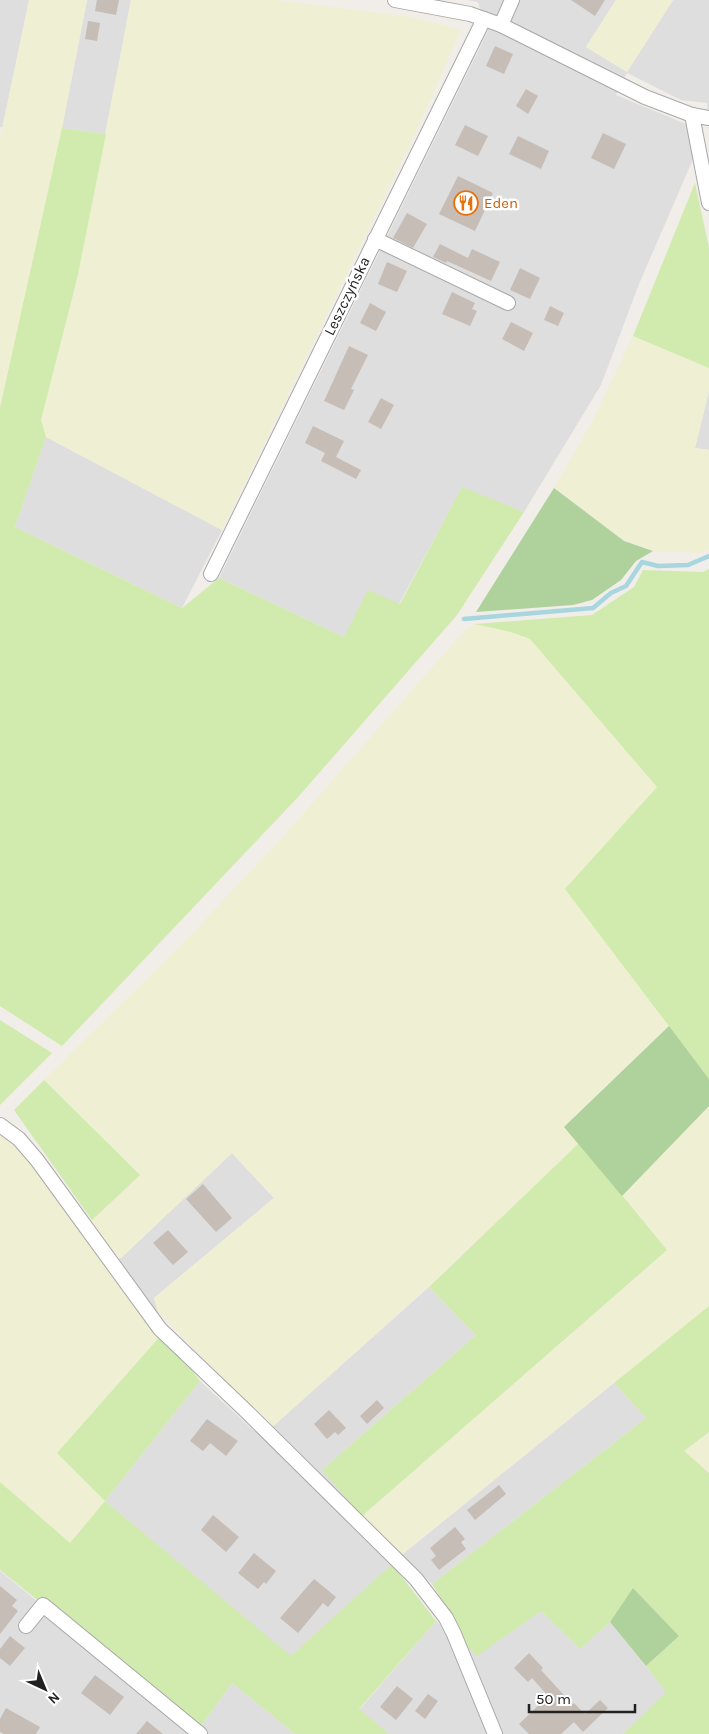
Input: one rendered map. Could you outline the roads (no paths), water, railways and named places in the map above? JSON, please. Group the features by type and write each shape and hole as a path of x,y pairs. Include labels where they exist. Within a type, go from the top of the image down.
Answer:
{"street":[{"path":"395,0 484,18 645,97 702,117 709,203"},
{"path":"501,25 512,0"},
{"name":"Leszczyńska","path":"211,574 484,18"},
{"path":"375,239 508,303"},
{"path":"0,1125 19,1139 37,1160 160,1328 416,1579 446,1618 454,1634 490,1732"},
{"path":"26,1626 43,1605 200,1734"}],"waterway":[{"path":"464,619 593,608 611,593 626,586 642,562 658,566 688,565 709,556"}],"place":[{"name":"Eden","path":"466,203"}]}
